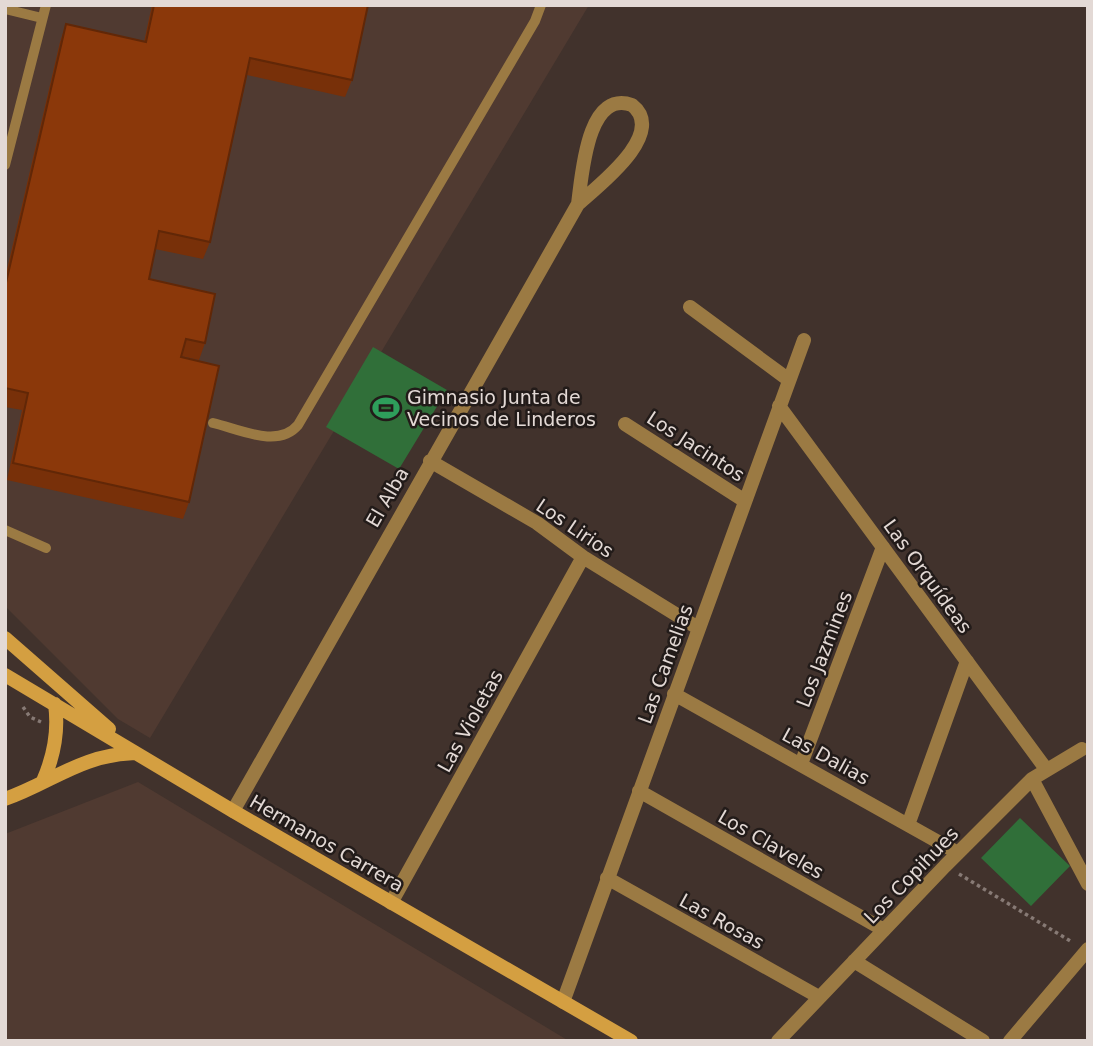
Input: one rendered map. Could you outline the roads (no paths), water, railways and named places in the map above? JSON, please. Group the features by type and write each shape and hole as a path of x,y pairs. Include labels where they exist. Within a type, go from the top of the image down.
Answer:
{"main road":[{"path":"5,638 136,753"},
{"name":"Hermanos Carrera","path":"5,675 233,811 631,1041"},
{"path":"43,781 56,739 55,704"},
{"path":"5,799 89,760 136,753"}],"street":[{"name":"El Alba","path":"233,811 578,204 638,143 643,128 642,120 632,105 615,103 608,105 599,114 589,144 578,204"},
{"path":"690,307 789,380"},
{"name":"Las Camelias","path":"563,1002 804,340"},
{"name":"Las Orquídeas","path":"779,406 1046,769"},
{"name":"Los Jacintos","path":"625,424 745,501"},
{"name":"Los Lirios","path":"430,461 537,523 583,557 698,628"},
{"name":"Los Jazmines","path":"801,764 883,547"},
{"name":"Las Violetas","path":"391,903 583,557"},
{"name":"Los Copihues","path":"908,825 967,661"},
{"name":"Las Dalias","path":"674,694 958,853"},
{"name":"Los Copihues","path":"778,1041 1032,779 1082,749"},
{"path":"1032,779 1088,884"},
{"name":"Los Claveles","path":"639,791 884,930"},
{"name":"Las Rosas","path":"607,878 819,997"},
{"path":"1010,1041 1087,950"},
{"path":"854,961 983,1041"}],"lane":[{"path":"5,165 46,5"},
{"path":"213,423 276,438 289,434 299,425 528,33 541,5"},
{"path":"5,9 42,18"},
{"path":"5,530 46,548"}],"place":[{"name":"Gimnasio Junta de Vecinos de Linderos","path":"386,408"}]}
